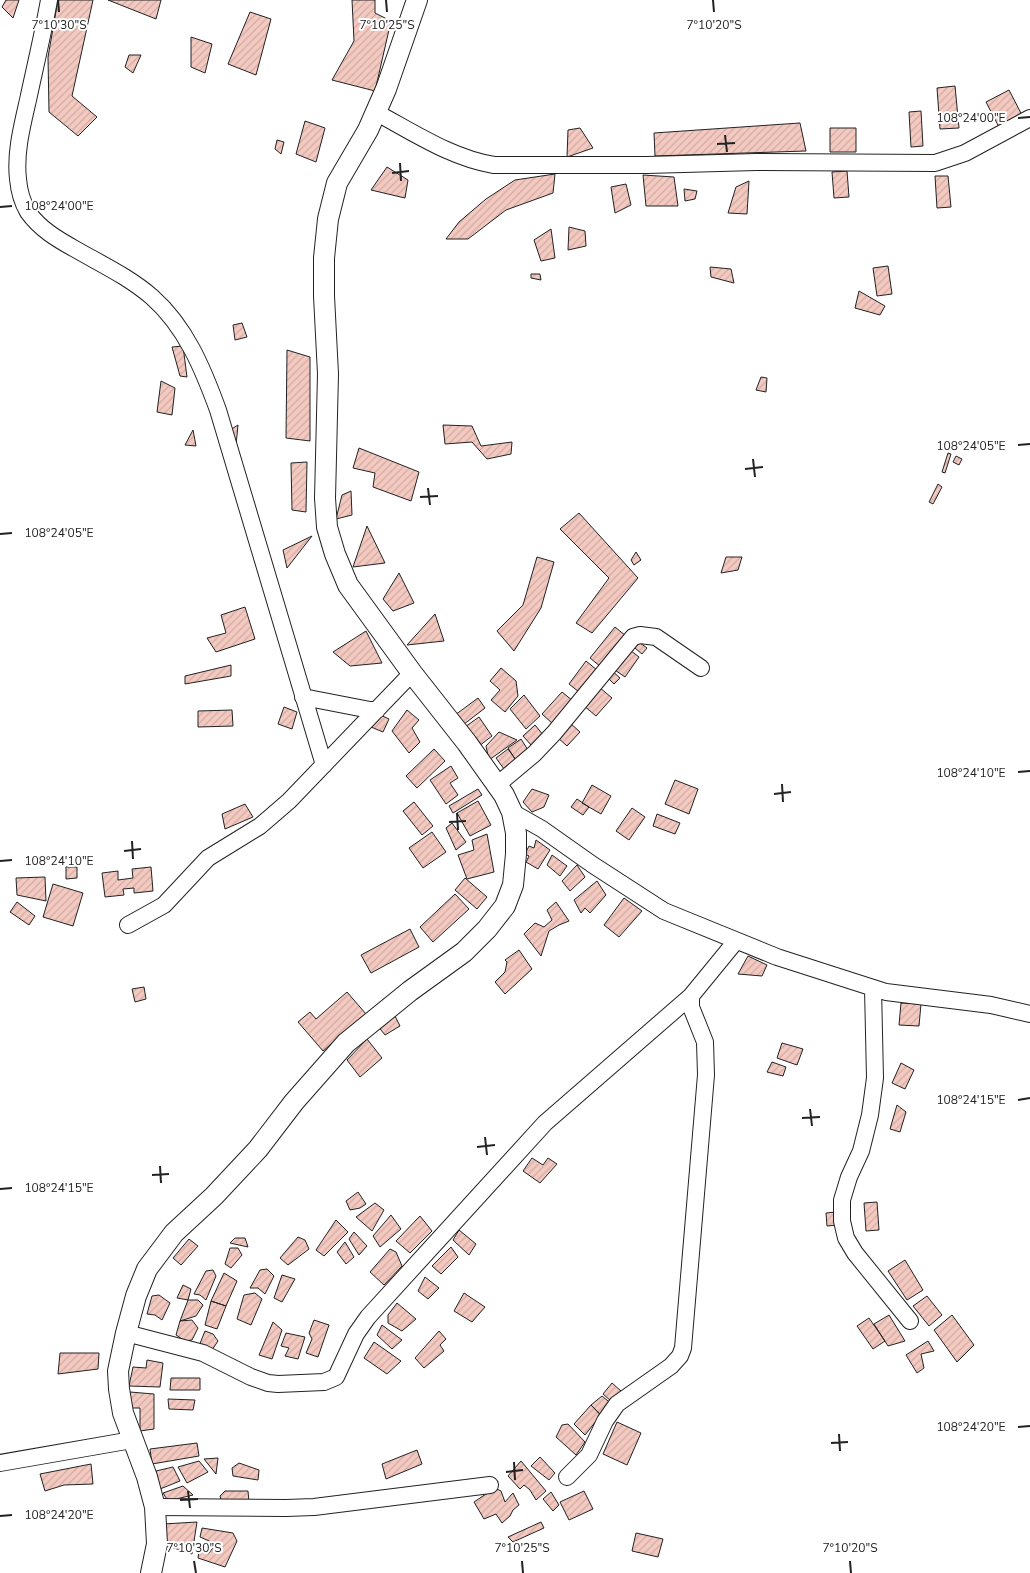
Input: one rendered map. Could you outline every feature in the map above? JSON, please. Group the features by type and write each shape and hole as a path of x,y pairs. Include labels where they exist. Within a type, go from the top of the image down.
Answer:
{"main road":[{"path":"151,1573 157,1544 155,1507 147,1477 123,1413 118,1371 136,1296 147,1269 174,1233 214,1196 258,1149 294,1102 346,1043 410,991 464,952 488,929 505,906 513,885 516,833 512,812 498,785 412,673 348,585 335,554 327,526 325,498 328,374 324,258 328,219 337,183 368,130 386,89 418,0"}],"street":[{"path":"49,0 21,129 18,177 21,194 27,210 39,225 52,236 134,283 153,298 173,320 189,344 204,373 218,410 324,765"},
{"path":"375,112 459,156 494,165 647,165 756,162 935,163 965,153 1030,118"},
{"path":"498,785 550,738 633,637 640,635 656,637 700,668"},
{"path":"128,925 164,905 208,858 244,837 275,814 412,673"},
{"path":"303,697 377,710"},
{"path":"512,812 542,829 664,912 777,957 886,992 991,1005 1030,1014"},
{"path":"126,1333 203,1353 251,1377 268,1383 324,1382 336,1377 340,1372 356,1334 368,1317 546,1123 691,996 736,941"},
{"path":"873,988 875,1078 870,1115 861,1151 849,1177 842,1200 842,1221 846,1238 855,1253 910,1321"},
{"path":"568,1477 589,1455 610,1412 618,1404 676,1362 683,1348 706,1075 705,1042 692,1007 691,996"},
{"path":"0,1463 132,1440"},
{"path":"155,1507 314,1507 490,1485"}],"building":[{"path":"6,0 19,0 13,18 2,7"},
{"path":"58,0 93,0 72,96 97,117 78,136 49,112 48,57"},
{"path":"108,0 161,0 156,19"},
{"path":"352,0 375,0 375,13 391,21 375,91 332,80 354,41"},
{"path":"250,12 271,19 256,75 228,64"},
{"path":"191,37 212,44 205,73 191,67"},
{"path":"129,55 141,55 133,73 125,67"},
{"path":"955,86 959,128 940,129 937,88"},
{"path":"1009,90 1023,117 1000,129 986,102"},
{"path":"921,111 923,146 911,147 909,112"},
{"path":"305,121 325,128 316,162 296,154"},
{"path":"800,123 806,151 655,156 654,133"},
{"path":"580,128 593,148 567,157 568,130"},
{"path":"830,128 856,128 856,152 830,152"},
{"path":"277,140 284,142 281,154 275,149"},
{"path":"387,167 408,180 405,198 371,190"},
{"path":"847,171 849,197 834,198 832,172"},
{"path":"555,174 553,193 506,210 468,239 446,239 459,222 486,199 515,180"},
{"path":"643,175 674,177 678,206 646,206"},
{"path":"935,176 948,176 951,207 937,208"},
{"path":"749,181 747,214 728,213 736,187"},
{"path":"626,184 631,205 615,213 611,187"},
{"path":"684,189 697,191 695,199 685,201"},
{"path":"569,227 585,231 586,246 568,250"},
{"path":"551,229 555,258 541,261 534,240"},
{"path":"888,266 892,294 877,296 873,268"},
{"path":"710,267 731,269 734,283 711,277"},
{"path":"531,274 540,274 541,280 531,278"},
{"path":"859,291 885,306 880,315 855,308"},
{"path":"242,323 247,337 235,340 233,325"},
{"path":"183,346 187,377 180,376 172,347"},
{"path":"287,350 310,357 310,441 286,438"},
{"path":"761,377 767,378 766,392 756,390"},
{"path":"161,381 175,388 172,415 157,412"},
{"path":"238,425 236,445 230,430"},
{"path":"443,425 472,426 481,446 512,442 511,454 487,459 472,442 445,444"},
{"path":"193,430 196,446 185,445"},
{"path":"359,448 419,472 411,501 373,487 375,473 353,468"},
{"path":"948,453 951,454 945,473 942,472"},
{"path":"956,456 962,459 959,465 953,462"},
{"path":"307,462 306,512 292,510 291,463"},
{"path":"938,484 942,487 933,504 929,502"},
{"path":"351,491 352,515 336,519 342,495"},
{"path":"579,513 638,578 592,633 576,623 609,578 560,529"},
{"path":"367,526 385,563 353,567"},
{"path":"312,536 287,568 283,550"},
{"path":"636,552 641,560 634,565 631,560"},
{"path":"537,557 554,562 541,608 514,651 497,631 523,605"},
{"path":"726,557 742,557 738,570 721,573"},
{"path":"399,573 414,603 393,611 383,599"},
{"path":"245,607 255,639 216,652 207,638 226,633 221,615"},
{"path":"435,614 444,641 407,645"},
{"path":"615,627 626,636 601,667 590,658"},
{"path":"366,631 382,663 350,666 333,652"},
{"path":"633,638 647,648 642,654 629,643"},
{"path":"626,647 639,657 625,677 612,668"},
{"path":"586,661 597,670 579,692 569,684"},
{"path":"231,665 231,676 185,684 185,676"},
{"path":"501,668 516,681 518,696 505,712 491,700 500,690 490,681"},
{"path":"610,669 620,678 614,684 605,675"},
{"path":"599,687 612,698 596,716 583,705"},
{"path":"562,692 573,701 553,724 542,714"},
{"path":"524,695 540,716 526,729 510,709"},
{"path":"478,698 485,708 459,728 451,718"},
{"path":"284,707 297,712 292,729 278,724"},
{"path":"232,710 233,726 198,727 198,711"},
{"path":"370,710 389,719 383,732 364,724"},
{"path":"407,710 419,720 412,728 420,742 409,753 392,731"},
{"path":"479,717 492,736 479,746 465,727"},
{"path":"570,723 580,732 567,746 557,737"},
{"path":"535,725 544,736 532,746 523,736"},
{"path":"499,732 517,740 489,760 486,746"},
{"path":"521,739 528,750 515,759 508,748"},
{"path":"434,749 445,761 417,788 406,776"},
{"path":"508,749 516,760 504,769 496,758"},
{"path":"451,766 458,778 450,783 458,795 446,804 430,780"},
{"path":"675,780 698,789 689,814 665,804"},
{"path":"592,785 611,796 601,814 582,803"},
{"path":"478,789 482,795 453,813 449,806"},
{"path":"532,789 549,795 544,807 532,812 523,802"},
{"path":"577,799 589,807 583,815 571,807"},
{"path":"478,801 491,825 470,836 457,813"},
{"path":"414,802 433,826 422,835 403,811"},
{"path":"245,804 253,817 225,829 222,814"},
{"path":"632,808 645,817 629,840 616,831"},
{"path":"657,814 680,823 675,834 653,826"},
{"path":"452,823 466,842 456,850 446,828"},
{"path":"432,832 446,852 423,868 409,848"},
{"path":"487,834 494,872 467,879 458,855 474,850 472,840"},
{"path":"536,840 550,850 538,869 526,862 529,856 525,854 529,846 534,848"},
{"path":"552,855 567,866 560,876 547,865"},
{"path":"577,865 585,877 570,891 562,881"},
{"path":"66,867 77,867 77,878 66,879"},
{"path":"151,867 153,891 134,893 134,888 123,889 124,895 105,897 102,873 118,871 118,880 133,878 132,869"},
{"path":"45,877 46,901 17,895 16,878"},
{"path":"465,878 487,897 477,909 455,890"},
{"path":"597,881 606,895 590,913 585,908 581,913 574,900"},
{"path":"53,884 83,893 73,926 43,917"},
{"path":"455,894 469,909 433,942 420,927"},
{"path":"624,898 642,911 619,937 604,925"},
{"path":"17,902 35,916 29,925 10,912"},
{"path":"556,902 569,921 549,931 541,956 524,934 535,923 544,927 552,920 547,910"},
{"path":"410,929 419,947 371,973 361,955"},
{"path":"519,950 532,969 505,994 495,982 505,972 507,962 505,960"},
{"path":"748,956 767,965 762,976 738,974"},
{"path":"144,987 146,999 135,1002 132,989"},
{"path":"347,992 366,1014 323,1051 298,1022 310,1012 316,1019"},
{"path":"901,1003 921,1004 919,1026 899,1025"},
{"path":"393,1012 400,1026 385,1035 377,1025"},
{"path":"367,1039 382,1058 360,1077 347,1060"},
{"path":"782,1043 803,1049 797,1065 777,1058"},
{"path":"772,1062 786,1067 783,1076 767,1072"},
{"path":"901,1063 914,1070 905,1089 892,1083"},
{"path":"897,1105 906,1112 900,1132 890,1129"},
{"path":"532,1158 543,1165 548,1158 557,1164 540,1183 523,1171"},
{"path":"358,1192 366,1204 360,1208 350,1210 346,1201"},
{"path":"877,1202 879,1230 866,1231 864,1203"},
{"path":"375,1203 384,1210 372,1231 356,1217"},
{"path":"836,1212 838,1225 827,1226 826,1213"},
{"path":"391,1215 401,1229 380,1247 373,1236"},
{"path":"420,1216 432,1231 410,1253 396,1241"},
{"path":"336,1220 348,1232 324,1256 316,1250"},
{"path":"459,1230 476,1244 469,1255 453,1240"},
{"path":"354,1232 367,1246 359,1255 349,1239"},
{"path":"298,1237 305,1240 309,1249 288,1265 280,1258"},
{"path":"235,1238 245,1238 248,1247 230,1243"},
{"path":"189,1239 198,1246 181,1265 173,1258"},
{"path":"345,1242 354,1257 346,1264 337,1252"},
{"path":"451,1247 458,1257 441,1274 432,1266"},
{"path":"230,1248 238,1248 242,1255 231,1268 225,1264"},
{"path":"390,1249 396,1252 402,1266 384,1285 370,1272"},
{"path":"905,1260 923,1290 907,1300 888,1271"},
{"path":"267,1269 274,1276 265,1294 258,1288 250,1288 260,1270"},
{"path":"213,1270 216,1276 206,1300 200,1295 194,1294 206,1271"},
{"path":"224,1273 237,1281 226,1306 211,1301"},
{"path":"282,1275 295,1279 282,1302 274,1298"},
{"path":"425,1277 439,1288 428,1299 418,1291"},
{"path":"183,1285 191,1289 188,1300 177,1298"},
{"path":"255,1293 262,1299 251,1325 237,1319 244,1295"},
{"path":"464,1293 485,1307 472,1322 454,1311"},
{"path":"159,1295 170,1303 162,1320 155,1315 147,1314 152,1296"},
{"path":"927,1296 942,1315 929,1326 913,1306"},
{"path":"188,1300 198,1300 203,1305 196,1316 180,1321"},
{"path":"211,1301 226,1306 217,1329 205,1325"},
{"path":"397,1303 416,1319 402,1331 388,1323 388,1315"},
{"path":"889,1315 905,1341 888,1346 874,1324"},
{"path":"952,1315 974,1345 957,1362 934,1330"},
{"path":"869,1318 885,1341 873,1349 857,1326"},
{"path":"192,1320 198,1328 192,1340 185,1341 176,1335 180,1321"},
{"path":"314,1320 329,1325 318,1357 306,1353 312,1339 309,1333"},
{"path":"273,1322 282,1330 272,1359 259,1355"},
{"path":"382,1325 402,1340 392,1349 377,1335"},
{"path":"205,1331 213,1334 218,1341 212,1350 199,1346"},
{"path":"439,1331 446,1339 440,1345 444,1351 424,1368 415,1358"},
{"path":"286,1333 305,1337 298,1359 285,1356 289,1348 281,1346"},
{"path":"928,1341 934,1351 921,1354 924,1368 917,1373 906,1355"},
{"path":"374,1342 401,1361 387,1374 364,1358"},
{"path":"60,1353 99,1353 98,1369 58,1374"},
{"path":"147,1360 163,1363 160,1387 129,1386 133,1367 146,1368"},
{"path":"171,1378 200,1378 200,1390 170,1390"},
{"path":"612,1383 630,1399 620,1409 603,1394"},
{"path":"130,1392 154,1394 154,1429 140,1431 140,1408 129,1408"},
{"path":"602,1396 620,1411 608,1423 591,1405"},
{"path":"168,1399 195,1400 193,1410 169,1409"},
{"path":"591,1405 601,1415 585,1435 574,1424"},
{"path":"617,1422 641,1433 627,1465 603,1454"},
{"path":"568,1424 585,1442 576,1455 556,1437 562,1425"},
{"path":"197,1443 199,1456 152,1464 150,1449"},
{"path":"417,1450 422,1464 386,1479 382,1464"},
{"path":"540,1457 555,1473 549,1480 531,1466"},
{"path":"218,1458 216,1474 204,1459"},
{"path":"199,1461 208,1472 187,1483 178,1467"},
{"path":"521,1461 546,1491 536,1500 530,1490 524,1485 520,1489 508,1476"},
{"path":"239,1463 259,1470 258,1480 233,1476 232,1468"},
{"path":"91,1464 93,1484 64,1485 45,1491 40,1474"},
{"path":"173,1467 180,1481 160,1489 156,1471"},
{"path":"183,1486 193,1495 168,1501 163,1493"},
{"path":"495,1488 501,1491 505,1502 513,1493 519,1505 502,1523 496,1514 484,1519 474,1502"},
{"path":"225,1491 248,1491 249,1502 222,1503 220,1496"},
{"path":"584,1491 593,1509 569,1520 560,1502"},
{"path":"551,1492 559,1505 553,1511 543,1499"},
{"path":"197,1522 192,1554 165,1545 163,1524"},
{"path":"541,1522 544,1528 513,1542 508,1537"},
{"path":"202,1528 233,1533 237,1541 225,1567 198,1558 199,1550 209,1553 216,1544 200,1537"},
{"path":"636,1533 663,1539 658,1557 632,1551"}]}
